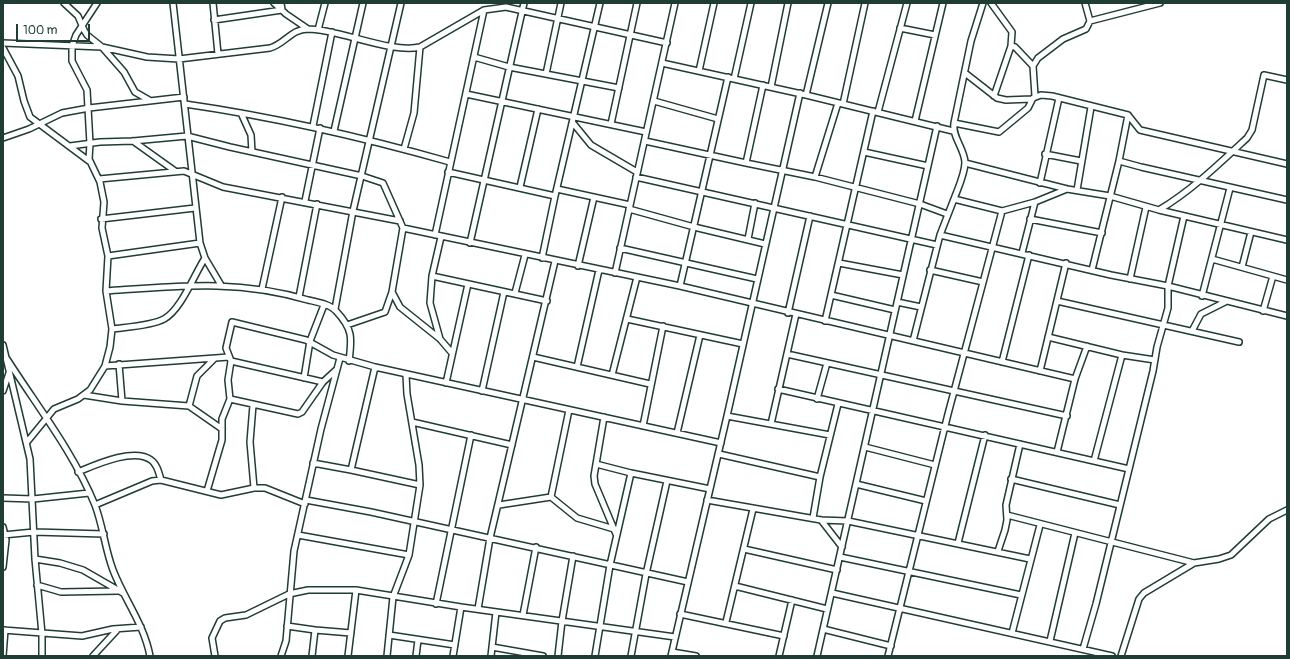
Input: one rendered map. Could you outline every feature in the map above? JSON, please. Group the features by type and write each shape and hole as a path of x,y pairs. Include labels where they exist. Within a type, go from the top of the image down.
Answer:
{"street":[{"path":"64,3 78,16 87,35 102,47 126,73 132,89 149,100"},
{"path":"72,3 73,11"},
{"path":"89,161 89,108 87,90 72,61 72,46 81,25 97,3"},
{"path":"173,3 200,243 205,258 221,285"},
{"path":"213,3 218,54"},
{"path":"274,3 308,29"},
{"path":"281,3 282,10"},
{"path":"318,30 325,3"},
{"path":"334,131 363,3"},
{"path":"335,309 353,211 401,3"},
{"path":"470,243 483,179 524,3"},
{"path":"546,74 561,3"},
{"path":"542,258 600,3"},
{"path":"611,124 629,34 637,3"},
{"path":"615,273 675,3"},
{"path":"699,71 714,3"},
{"path":"734,79 751,3"},
{"path":"771,87 788,3"},
{"path":"806,95 828,3"},
{"path":"815,178 840,103 865,3"},
{"path":"825,321 864,152 907,3"},
{"path":"915,121 943,3"},
{"path":"913,341 937,245 947,214 954,199 965,163 960,143 953,131 971,41 983,3"},
{"path":"991,3 1011,30 1011,46 994,96"},
{"path":"954,123 999,132 1028,108 1033,98 1033,66 1038,58 1063,39 1086,30 1090,21 1085,3"},
{"path":"1090,21 1160,3"},
{"path":"3,43 102,47 147,57 180,59 275,46 294,32 308,29 332,32 391,45 413,48 420,47 484,10 506,7 667,43"},
{"path":"214,20 282,10"},
{"path":"435,235 484,10"},
{"path":"900,28 935,35"},
{"path":"313,126 332,32"},
{"path":"1011,46 1015,47 1033,66"},
{"path":"404,149 414,113 420,47"},
{"path":"3,48 18,76 28,113 38,124 89,161 99,179 104,202 102,219 108,256 106,291 112,329 110,347 105,366 95,383 84,395 58,407 45,418 26,442"},
{"path":"474,57 509,68 618,88"},
{"path":"662,63 800,93 953,131"},
{"path":"965,74 994,96 1006,100 1052,96 1091,107 1128,115 1140,130 1287,164"},
{"path":"1159,210 1178,199 1247,138 1252,130 1264,75 1287,80"},
{"path":"680,286 728,77"},
{"path":"746,163 763,85"},
{"path":"696,656 672,654 675,637 728,416 757,279 800,93"},
{"path":"466,94 646,132"},
{"path":"4,139 55,115 89,108 184,97"},
{"path":"1040,182 1058,98"},
{"path":"654,101 718,119"},
{"path":"184,104 313,126 450,162"},
{"path":"1077,190 1091,107"},
{"path":"520,187 538,109"},
{"path":"241,113 251,135 252,152"},
{"path":"1092,270 1119,161 1128,115"},
{"path":"573,123 592,145 637,174 702,191 937,245"},
{"path":"817,656 874,411 895,310 937,126"},
{"path":"305,201 320,128"},
{"path":"70,146 187,136 252,152 312,164 362,176 383,183 403,228 392,292 385,312 347,325"},
{"path":"133,141 174,171"},
{"path":"645,141 710,156 783,170 855,187 920,204 947,214"},
{"path":"864,152 928,166"},
{"path":"1045,154 1081,161"},
{"path":"1119,161 1230,188 1287,200"},
{"path":"965,163 1067,189 1110,196 1146,207 1287,240"},
{"path":"99,179 174,171 192,174 223,186 400,221"},
{"path":"448,172 555,196"},
{"path":"1202,296 1230,188"},
{"path":"557,189 594,197 694,227 765,244"},
{"path":"954,199 1002,211 1035,202 1067,189"},
{"path":"262,289 282,197"},
{"path":"578,266 594,197"},
{"path":"1022,253 1035,202"},
{"path":"748,239 755,203"},
{"path":"299,297 317,204"},
{"path":"1130,279 1146,207"},
{"path":"102,219 195,208"},
{"path":"888,656 901,609 935,465 1002,211"},
{"path":"788,312 810,216"},
{"path":"1083,648 1112,543 1157,347 1169,305 1168,286 1184,216"},
{"path":"1030,219 1102,233"},
{"path":"403,228 524,255 680,286 1075,379"},
{"path":"1242,267 1251,232"},
{"path":"940,235 1130,279 1168,286 1202,296 1287,316"},
{"path":"440,339 430,303 432,276 441,237"},
{"path":"108,256 200,243"},
{"path":"620,248 757,279"},
{"path":"515,294 524,255"},
{"path":"1002,362 1029,255"},
{"path":"112,329 162,320 175,309 205,258"},
{"path":"1212,259 1287,280"},
{"path":"478,610 490,538 547,301 555,261"},
{"path":"839,263 903,275"},
{"path":"1040,371 1066,263"},
{"path":"577,367 599,270"},
{"path":"930,270 983,282"},
{"path":"432,276 547,301"},
{"path":"1263,311 1273,276"},
{"path":"612,375 637,277"},
{"path":"446,383 468,284"},
{"path":"106,291 190,285 221,285 262,289 299,297 335,309 347,325 352,337 349,361"},
{"path":"392,292 400,307 440,339 452,353"},
{"path":"482,391 504,292"},
{"path":"831,295 895,310"},
{"path":"1057,301 1239,342"},
{"path":"897,302 921,307"},
{"path":"1192,331 1201,314 1226,302"},
{"path":"304,378 310,341 324,305"},
{"path":"771,424 796,314"},
{"path":"627,319 663,326 700,336 743,344"},
{"path":"207,491 222,440 222,419 230,399 228,380 230,359 226,348 232,322 310,341 340,358 349,361 406,375 721,443"},
{"path":"643,426 650,384 663,326"},
{"path":"677,433 700,336"},
{"path":"1048,337 1122,355 1155,360"},
{"path":"3,345 31,466 35,559 42,634 42,656"},
{"path":"1057,452 1075,379 1087,346"},
{"path":"787,354 1067,416"},
{"path":"1094,461 1122,355"},
{"path":"281,656 286,641 289,594 298,535 313,463 340,358"},
{"path":"533,358 650,384"},
{"path":"7,359 78,472 95,505 104,534 112,569 122,592 141,627 150,656"},
{"path":"189,406 197,376 214,359"},
{"path":"105,366 119,364 230,359 323,382"},
{"path":"817,399 827,363"},
{"path":"119,364 122,401"},
{"path":"351,470 375,367"},
{"path":"230,399 298,414 302,412 323,382 336,370"},
{"path":"3,391 9,372"},
{"path":"387,656 393,597 409,555 420,485 419,465 407,394 406,375"},
{"path":"778,389 838,404 945,426 1130,469"},
{"path":"84,395 122,401 189,406 222,429"},
{"path":"813,518 820,477 838,404"},
{"path":"253,405 250,442 254,488"},
{"path":"551,497 569,410"},
{"path":"728,416 830,435"},
{"path":"604,417 594,476 595,484 615,532"},
{"path":"412,422 472,434 512,445"},
{"path":"436,604 472,434"},
{"path":"958,543 985,435"},
{"path":"998,551 1005,530 1006,505 1020,444"},
{"path":"865,447 935,465"},
{"path":"719,454 820,477"},
{"path":"78,472 113,459 145,457 155,463 161,480"},
{"path":"313,463 420,485"},
{"path":"596,464 710,490"},
{"path":"595,656 615,532 631,473"},
{"path":"1011,479 1120,505"},
{"path":"95,505 152,481 161,480 224,495 254,488 265,488 305,502 415,522 574,556 646,574 688,582"},
{"path":"632,656 646,574 667,480"},
{"path":"856,484 926,501"},
{"path":"3,498 33,499 89,493"},
{"path":"498,505 551,497 577,518 615,532"},
{"path":"707,500 821,520 848,521 998,551 1030,559"},
{"path":"726,622 753,509"},
{"path":"1121,656 1139,599 1142,595 1194,563 1219,559 1230,555 1269,519 1287,510"},
{"path":"1006,515 1040,525 1194,563"},
{"path":"821,520 842,547"},
{"path":"1012,633 1040,525"},
{"path":"3,527 5,535 3,567"},
{"path":"5,535 34,532 104,534"},
{"path":"1050,641 1075,533"},
{"path":"298,535 409,555"},
{"path":"523,615 536,548"},
{"path":"744,549 837,570"},
{"path":"558,656 562,621 574,556"},
{"path":"840,556 909,573 1021,595"},
{"path":"35,559 60,563 83,570 122,592"},
{"path":"37,585 61,592 122,592"},
{"path":"735,586 827,609"},
{"path":"215,656 212,638 220,621 226,618 251,613 289,594 308,590 356,590 460,608 636,630 675,637"},
{"path":"348,656 356,590"},
{"path":"832,593 1083,648 1112,656"},
{"path":"780,656 792,600"},
{"path":"453,656 460,608"},
{"path":"491,656 496,612"},
{"path":"680,614 726,622 784,636"},
{"path":"287,626 351,633"},
{"path":"3,656 4,630 82,636 118,629 141,627"},
{"path":"93,656 118,629"},
{"path":"823,629 891,646"},
{"path":"312,656 315,630"},
{"path":"389,636 455,645"},
{"path":"416,656 418,640"},
{"path":"492,647 544,656"}]}
